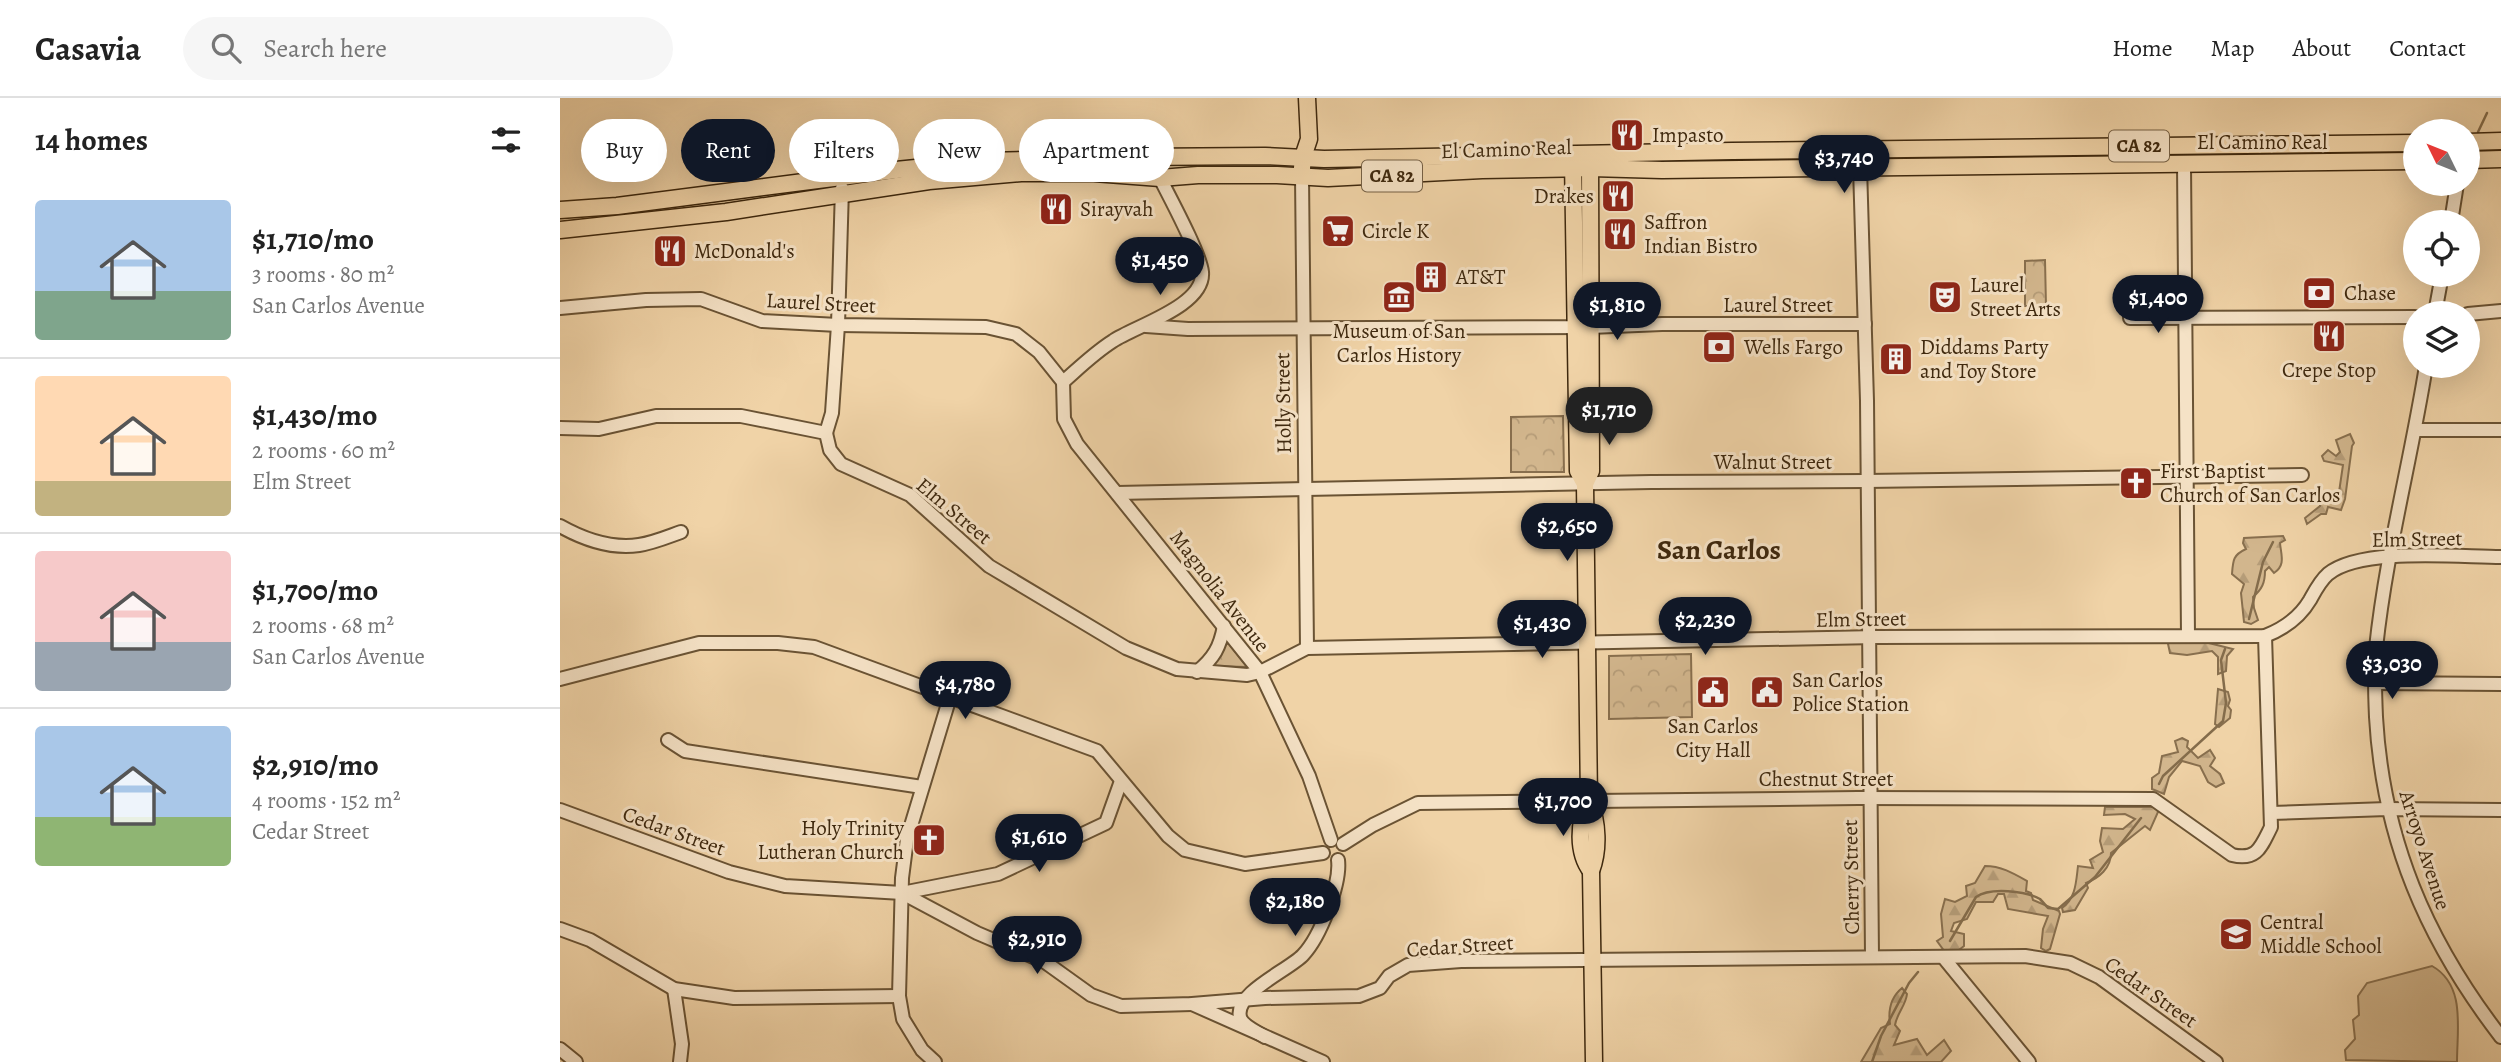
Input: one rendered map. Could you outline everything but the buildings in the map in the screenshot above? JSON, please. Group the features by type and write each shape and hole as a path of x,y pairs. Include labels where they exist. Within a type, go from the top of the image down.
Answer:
{"main road":[{"name":"Holly Street","path":"1296,98 1298,139 1303,158"},
{"name":"Holly Street","path":"1302,177 1303,158 1309,139 1307,98"},
{"path":"2480,142 2501,141"},
{"name":"El Camino Real","path":"899,170 956,163 1021,159 1137,157 1591,161 1863,150 2403,143"},
{"path":"2184,164 2190,155 2196,153 2240,153 2255,145"},
{"path":"1860,167 1863,150"},
{"path":"2480,160 2501,159"},
{"name":"El Camino Real","path":"1174,177 1232,174 1377,177 1573,161"},
{"path":"1573,161 1591,471 1586,484 1586,643 1589,801 1595,815 1595,859 1591,872 1594,1062"},
{"name":"El Camino Real","path":"1591,161 1662,170 2403,161"},
{"path":"1583,326 1591,161"},
{"name":"El Camino Real","path":"560,230 726,212 929,181 1019,173"},
{"name":"El Camino Real","path":"560,210 617,206 810,182"}],"street":[{"path":"2184,164 2188,636"},
{"name":"Cherry Street","path":"1860,167 1865,324 1872,956"},
{"name":"Holly Street","path":"1302,177 1307,648"},
{"path":"560,428 599,429 656,416 741,416 825,433 832,413 842,182"},
{"path":"1063,382 1100,349 1129,330 1146,326 1189,299 1201,281 1199,262 1162,182"},
{"name":"Laurel Street","path":"560,308 646,300 701,299 762,321 986,327 1016,334 1039,352 1063,382"},
{"path":"2480,313 2501,311"},
{"path":"2130,318 2403,317"},
{"name":"Laurel Street","path":"1146,326 1188,329 1865,324"},
{"name":"Arroyo Avenue","path":"2424,378 2377,639 2375,683 2378,745 2387,809 2415,892 2460,981 2495,1023 2501,1037"},
{"name":"Magnolia Avenue","path":"1063,382 1063,419 1077,444 1260,672 1337,842"},
{"path":"2416,430 2501,430"},
{"name":"Elm Street","path":"825,433 830,450 841,464 911,495 989,566 1126,648 1177,669 1197,672 1247,675 1260,672 1307,648 1868,637 2265,636 2289,624 2308,604 2317,586 2328,574 2348,562 2390,556 2501,557"},
{"name":"Walnut Street","path":"1117,493 1796,480 2302,475"},
{"path":"560,526 580,538 610,544 638,545 681,533"},
{"path":"1197,672 1213,658 1221,642 1224,626"},
{"path":"2265,636 2271,813 2387,809 2501,810"},
{"path":"560,680 699,643 778,642 814,647 1097,751 1168,836 1185,850 1245,864 1323,853"},
{"path":"2375,683 2501,684"},
{"path":"935,1062 922,1050 903,1019 899,996 902,893 907,839 950,697"},
{"path":"668,740 685,751 922,787"},
{"path":"902,893 998,874 1106,823 1121,781"},
{"name":"Chestnut Street","path":"1337,842 1418,803 1869,798 2153,799 2232,855 2245,858 2255,853 2262,845 2271,827 2271,813"},
{"name":"Cedar Street","path":"560,810 729,872 785,886 902,893 977,933 1045,962 1077,986 1103,1001 1121,1006 1359,996 1380,988 1389,976 1408,965 1461,961 2033,956 2070,963 2111,985 2216,1062"},
{"path":"1265,1037 1242,1020 1241,1007 1244,1000 1257,988 1296,961 1312,944 1328,910 1339,868 1338,860 1345,852 1337,842 1326,842 1323,853 1327,859 1338,860"},
{"path":"941,914 940,899 946,885"},
{"path":"560,929 590,940 674,989 734,998 899,996"},
{"path":"1943,957 2028,1062"},
{"path":"674,989 682,1044 680,1062"},
{"path":"1192,1004 1323,1062"},
{"path":"560,1049 576,1062"}],"green space":[{"path":"2045,260 2046,306 2025,306 2025,261"},
{"path":"1563,416 1564,472 1511,472 1511,417"},
{"path":"2350,434 2354,443 2341,510 2328,507 2326,514 2321,514 2307,524 2305,518 2320,506 2320,501 2338,499 2343,465 2324,461 2322,456 2328,450 2336,456 2340,452 2336,440"},
{"path":"2283,536 2285,540 2280,543 2280,567 2274,573 2269,567 2265,571 2262,586 2253,597 2258,620 2251,624 2244,622 2241,593 2244,584 2232,574 2234,559 2246,549 2244,538"},
{"path":"2206,639 2209,643 2233,649 2227,656 2226,671 2218,674 2218,657 2212,651 2187,655 2170,653 2168,644 2173,640"},
{"path":"1225,644 1229,644 1247,667 1213,666"},
{"path":"1691,654 1692,717 1609,719 1609,656"},
{"path":"2218,689 2228,692 2228,706 2231,710 2230,718 2219,727 2215,724"},
{"path":"2182,738 2188,741 2187,747 2198,758 2210,750 2215,758 2210,766 2220,774 2224,783 2216,787 2208,782 2200,766 2182,761 2169,777 2164,794 2152,789 2152,778 2159,773 2162,756 2178,752 2175,741"},
{"path":"2105,807 2156,807 2158,812 2150,830 2145,826 2111,853 2103,872 2086,883 2088,888 2075,910 2063,912 2062,908 2074,889 2078,866 2093,868 2090,860 2103,852 2100,841 2102,828 2123,829 2135,819 2125,814 2104,815"},
{"path":"1985,866 2002,869 2027,881 2026,891 2031,893 2033,900 2059,911 2050,949 2046,951 2041,948 2043,929 2048,916 2008,909 2004,894 1998,894 1993,902 1976,902 1967,919 1954,923 1951,931 1964,934 1964,946 1955,953 1945,952 1937,941 1943,937 1941,914 1945,899 1955,902 1967,896 1966,886 1975,883"},
{"path":"2432,966 2443,974 2455,996 2458,1022 2457,1062 2346,1060 2345,1050 2355,1039 2353,1020 2359,1015 2358,996 2367,983"},
{"path":"1902,988 1907,994 1896,1021 1895,1025 1900,1031 1894,1045 1917,1039 1927,1055 1944,1040 1951,1051 1941,1062 1861,1062 1881,1028 1890,1024 1891,1004"}],"waterway":[{"path":"2480,128 2487,113"},
{"path":"2249,619 2263,562 2273,542"},
{"path":"2159,784 2163,776 2223,721 2226,703 2221,660 2225,649"},
{"path":"1950,941 1976,897 1982,894 1999,891 2026,894 2040,899 2048,908 2058,909 2095,877 2141,818"},
{"path":"1872,1062 1881,1036 1909,983 1918,972"}],"place":[{"name":"Impasto","path":"1627,135"},
{"name":"Drakes","path":"1618,196"},
{"name":"Sirayvah","path":"1056,209"},
{"name":"Circle K","path":"1338,231"},
{"name":"Saffron Indian Bistro","path":"1620,234"},
{"name":"McDonald's","path":"670,251"},
{"name":"AT&T","path":"1431,277"},
{"name":"Chase","path":"2319,293"},
{"name":"Museum of San Carlos History","path":"1399,297"},
{"name":"Laurel Street Arts","path":"1945,297"},
{"name":"Crepe Stop","path":"2329,336"},
{"name":"Wells Fargo","path":"1719,347"},
{"name":"Diddams Party and Toy Store","path":"1896,359"},
{"name":"First Baptist Church of San Carlos","path":"2136,483"},
{"name":"San Carlos City Hall","path":"1713,692"},
{"name":"San Carlos Police Station","path":"1767,692"},
{"name":"Holy Trinity Lutheran Church","path":"929,840"},
{"name":"Central Middle School","path":"2236,934"}],"district":[{"name":"San Carlos","path":"1719,550"}]}
